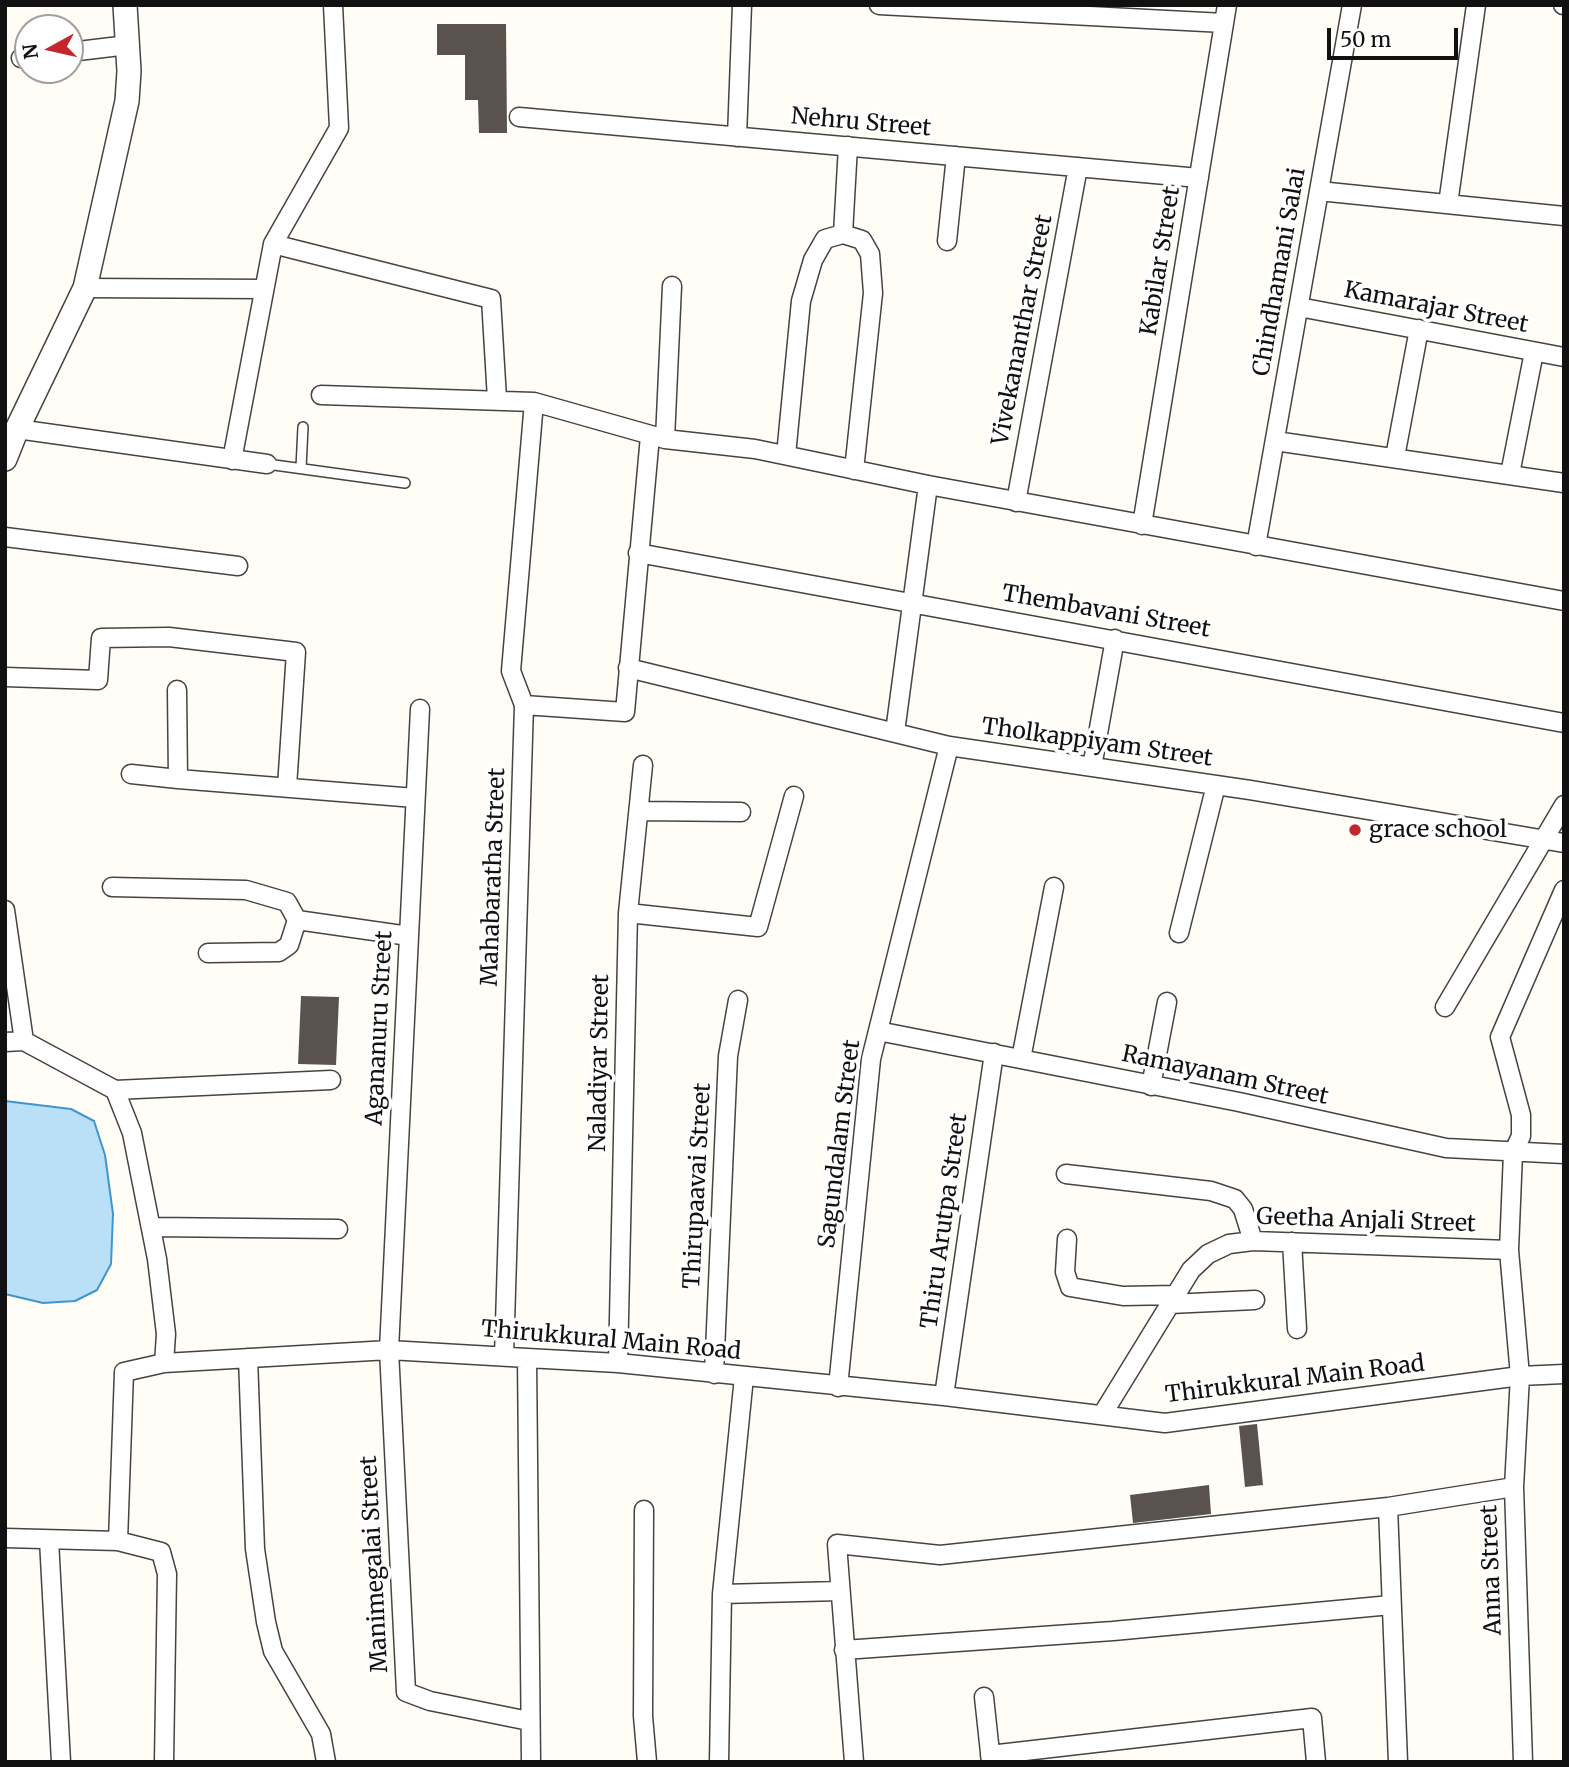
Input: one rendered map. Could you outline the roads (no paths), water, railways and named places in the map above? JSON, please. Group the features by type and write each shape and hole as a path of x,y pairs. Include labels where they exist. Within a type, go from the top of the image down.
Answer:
{"street":[{"path":"5,460 17,429 85,288 127,101 128,45 125,5"},
{"path":"232,460 273,244 339,128 333,5"},
{"path":"737,137 742,5"},
{"path":"879,5 1226,14"},
{"name":"Chindhamani Salai","path":"1256,546 1352,5"},
{"path":"1448,204 1476,5"},
{"name":"Kabilar Street","path":"1142,525 1226,14"},
{"path":"84,50 128,45"},
{"name":"Nehru Street","path":"519,117 1199,178"},
{"path":"843,234 848,146"},
{"path":"947,241 956,156"},
{"name":"Vivekananthar Street","path":"1016,502 1078,167"},
{"path":"1319,191 1564,216"},
{"path":"786,455 801,301 813,260 825,239 843,234 862,240 870,254 873,293 854,470"},
{"path":"273,244 491,299 497,399"},
{"path":"524,705 625,712 638,553 657,437 672,286"},
{"path":"85,288 264,289"},
{"name":"Kamarajar Street","path":"1299,307 1564,357"},
{"path":"1395,457 1419,329"},
{"path":"1510,474 1534,352"},
{"path":"321,395 534,402 657,437 786,455 1016,502 1564,601"},
{"name":"Mahabaratha Street","path":"504,1356 524,705 511,671 534,402"},
{"path":"17,429 267,464"},
{"path":"1275,441 1564,483"},
{"path":"895,732 928,485"},
{"path":"5,537 238,566"},
{"name":"Thembavani Street","path":"638,553 1564,723"},
{"path":"5,677 98,680 101,638 169,638 296,652 286,787"},
{"path":"1092,767 1115,639"},
{"name":"Tholkappiyam Street","path":"628,668 949,746 1216,785 1564,843"},
{"path":"177,690 178,779"},
{"name":"Agananuru Street","path":"389,1350 419,709"},
{"name":"Sagundalam Street","path":"838,1387 871,1059 949,746"},
{"name":"Naladiyar Street","path":"618,1363 628,914 643,765"},
{"path":"131,774 415,798"},
{"path":"1179,933 1216,785"},
{"path":"628,914 758,927 794,796"},
{"path":"1445,1007 1542,838 1564,805"},
{"path":"639,811 741,812"},
{"path":"112,887 246,890 287,902 297,920 289,945 279,952 208,953"},
{"path":"1021,1059 1054,887"},
{"name":"Anna Street","path":"1523,1762 1514,1487 1520,1377 1508,1250 1513,1153 1521,1136 1521,1115 1500,1037 1564,890"},
{"path":"5,910 24,1041"},
{"path":"297,920 409,936"},
{"name":"Thirupaavai Street","path":"714,1374 728,1056 737,1000"},
{"path":"1151,1086 1167,1002"},
{"name":"Ramayanam Street","path":"878,1031 994,1052 1446,1148 1564,1154"},
{"path":"5,1042 24,1041 115,1090 331,1080"},
{"name":"Thiru Arutpa Street","path":"944,1396 994,1052"},
{"path":"115,1090 132,1133 153,1227 166,1334 164,1363"},
{"path":"1066,1174 1211,1191 1235,1199 1242,1209 1253,1241"},
{"path":"153,1227 338,1229"},
{"path":"1067,1239 1065,1272 1070,1287 1123,1296 1153,1293 1173,1299 1255,1300"},
{"name":"Geetha Anjali Street","path":"1102,1415 1191,1270 1208,1254 1229,1244 1253,1241 1508,1250"},
{"path":"1292,1242 1297,1329"},
{"name":"Thirukkural Main Road","path":"118,1541 124,1372 164,1363 389,1350 504,1356 618,1363 944,1396 1165,1423 1520,1377 1564,1374"},
{"name":"Manimegalai Street","path":"389,1350 406,1692 430,1701 528,1721"},
{"path":"248,1358 255,1549 266,1622 273,1651 321,1734 326,1762"},
{"path":"527,1358 528,1721 531,1762"},
{"path":"719,1762 722,1594 744,1377"},
{"path":"853,1762 837,1544 940,1555 1388,1507 1514,1487"},
{"path":"1388,1507 1398,1762"},
{"path":"644,1510 643,1716 647,1762"},
{"path":"5,1538 118,1541 161,1552 167,1574 164,1762"},
{"path":"49,1540 61,1762"},
{"path":"722,1594 840,1591"},
{"path":"844,1650 1113,1631 1391,1605"},
{"path":"985,1697 991,1758 1312,1718 1315,1762"}],"lane":[{"path":"301,468 303,427"},
{"path":"267,464 405,483"}],"water":[{"path":"5,1101 71,1109 94,1121 105,1155 113,1214 111,1264 97,1290 75,1301 43,1303 5,1294"}],"place":[{"name":"grace school","path":"1355,830"}]}
